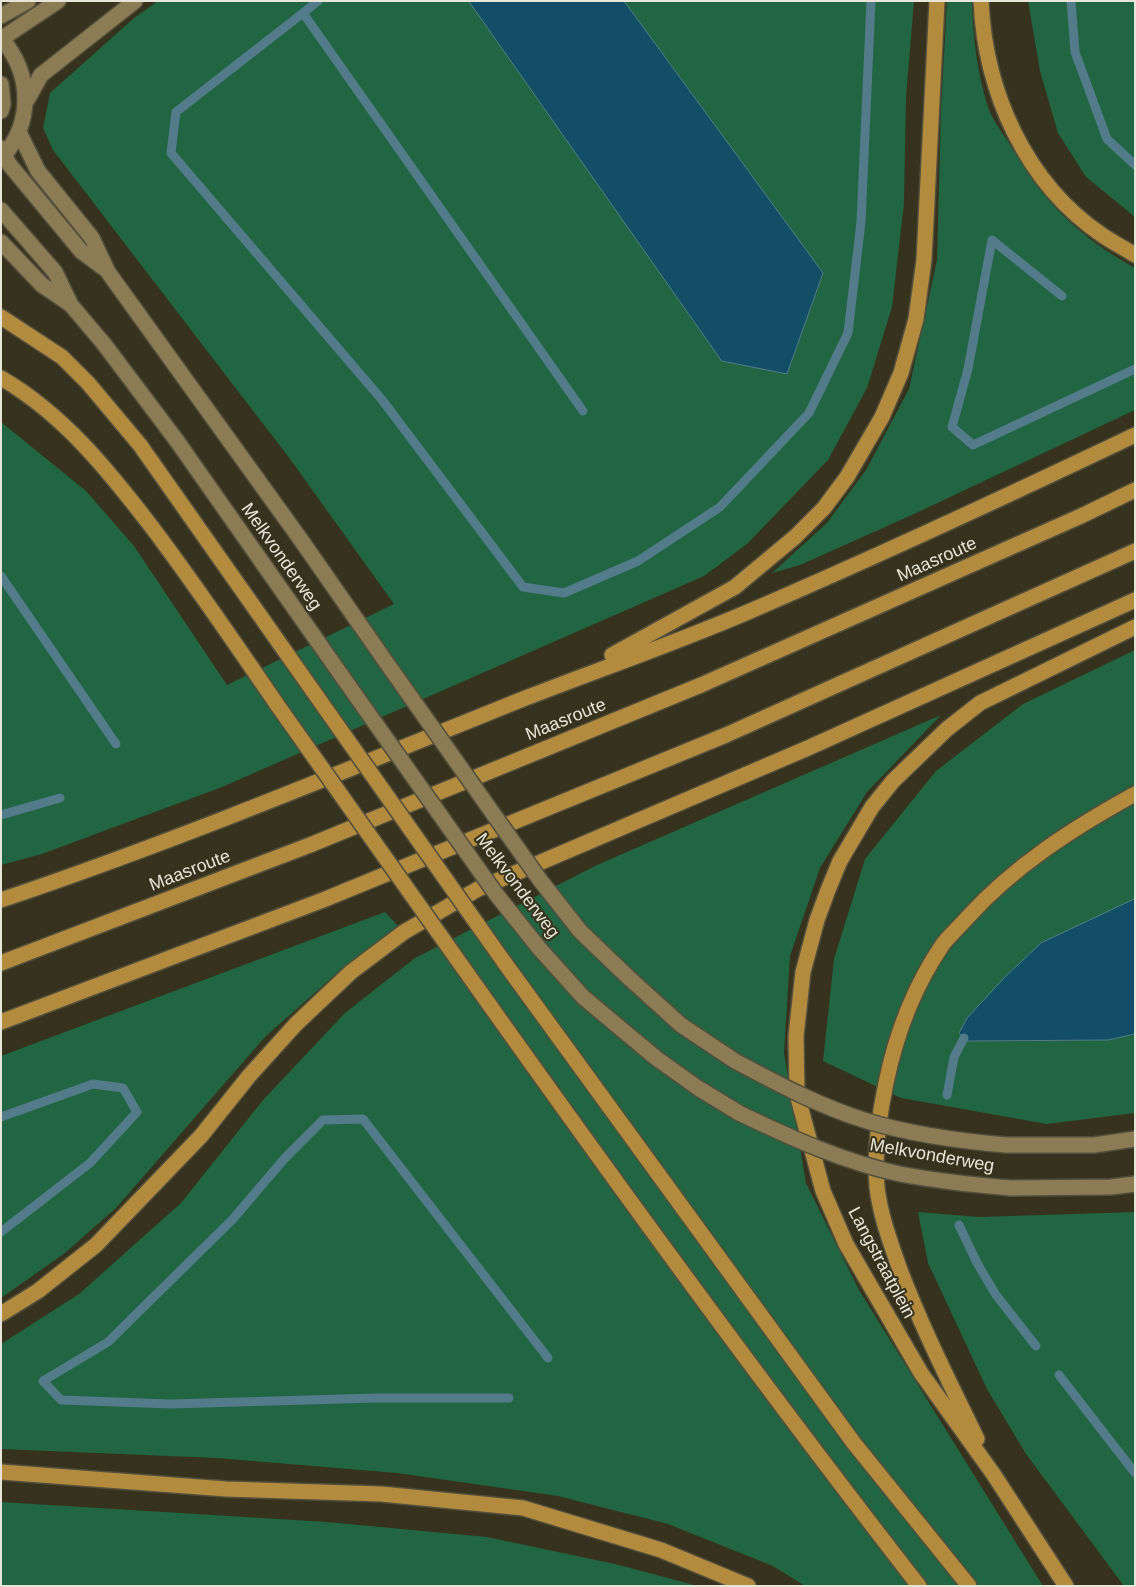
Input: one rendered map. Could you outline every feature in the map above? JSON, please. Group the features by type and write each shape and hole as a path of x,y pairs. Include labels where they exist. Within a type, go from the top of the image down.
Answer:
{"highway":[{"path":"519,701 634,644 735,587 796,538 824,508 866,447 902,373 916,319 924,260 937,1"},
{"path":"980,1 986,51 993,81 1002,108 1024,149 1057,196 1080,218 1101,235 1135,255"},
{"path":"1,317 62,357 88,383 140,445 504,962 853,1442 969,1586"},
{"path":"1,378 62,423 101,463 182,567 469,976 700,1298 919,1586"},
{"path":"1,900 71,876 300,790 519,701 746,613 1027,487 1135,435"},
{"name":"Maasroute","path":"1,963 310,845 701,685 1072,520 1135,490"},
{"path":"1,1022 324,900 726,735 1135,551"},
{"path":"1,1314 38,1291 96,1245 201,1136 249,1076 296,1024 352,972 404,932 478,889 808,748 1135,600"},
{"name":"Langstraatplein","path":"1066,1586 994,1475 921,1373 846,1244 823,1191 796,1094 796,1036 803,972 817,920 840,861 872,807 893,781 947,729 980,703 1135,627"},
{"path":"994,1475 912,1300 892,1248 877,1187 882,1100 890,1061 910,1003 944,943 989,894 1047,847 1135,794"},
{"path":"1,1472 226,1489 382,1494 523,1508 661,1550 748,1586"}],"main road":[{"path":"1,16 28,1"},
{"path":"27,100 21,71 14,54 2,39 58,1"},
{"path":"2,154 20,132 27,100 41,75 135,1"},
{"path":"1,84 4,104 1,111"},
{"name":"Melkvonderweg","path":"20,132 38,171 92,238 108,272 301,540 540,880 580,931 681,1025 735,1062 822,1105 867,1121 913,1133 960,1141 1006,1145 1094,1145 1135,1139"},
{"name":"Melkvonderweg","path":"2,154 81,250 108,272"},
{"name":"Melkvonderweg","path":"1,210 55,272 71,305 104,344 177,441 496,894 539,948 582,997 656,1058 698,1088 739,1113 791,1138 862,1163 899,1173 955,1183 1011,1188 1111,1187 1135,1184"},
{"name":"Melkvonderweg","path":"1,242 42,285 71,305"}],"green space":[{"path":"158,1 914,1 906,97 904,203 892,307 867,388 828,460 747,544 704,576 222,787 42,854 1,865 1,422 86,491 134,546 227,685 394,604 290,459 53,150 43,128 50,93 134,18"},
{"path":"947,1 972,1 976,54 988,107 1022,164 1048,199 1078,229 1114,256 1135,268 1135,410 914,514 800,565 772,573 826,524 866,470 909,389 937,260 941,109"},
{"path":"1028,1 1135,1 1135,217 1086,177 1058,133 1040,71"},
{"path":"1135,650 1135,1113 1047,1124 901,1098 823,1061 834,959 865,859 936,771 1023,704"},
{"path":"941,715 867,792 820,868 790,956 784,1053 806,1183 859,1290 1043,1586 805,1586 773,1566 668,1524 558,1496 397,1473 217,1458 1,1449 1,1344 79,1294 181,1203 263,1100 345,1013 415,958 597,865"},
{"path":"385,912 398,926 346,965 265,1037 116,1208 65,1253 1,1298 1,1056"},
{"path":"918,1212 979,1217 1135,1212 1135,1586 1124,1586 1026,1454 987,1389 928,1263"},
{"path":"1,1502 327,1522 487,1537 615,1564 698,1586 1,1586"}],"water":[{"path":"469,1 624,1 823,273 787,374 722,361"},
{"path":"1135,899 1135,1034 1108,1040 967,1041 959,1033 967,1018 1005,977 1041,943"}],"waterway":[{"path":"303,13 318,1"},
{"path":"583,411 303,13 176,112 171,153 383,401 523,587 564,593 638,561 720,507 809,413 848,333 861,222 871,1"},
{"path":"1071,1 1075,52 1107,139 1135,165"},
{"path":"1062,296 992,240 968,369 952,427 973,445 1135,369"},
{"path":"1,576 116,744"},
{"path":"1,815 60,798"},
{"path":"947,1095 954,1057 964,1038"},
{"path":"1,1117 93,1084 123,1088 137,1112 90,1163 1,1232"},
{"path":"509,1398 376,1398 170,1404 61,1400 43,1381 108,1342 232,1220 285,1158 323,1120 363,1119 548,1358"},
{"path":"959,1225 977,1263 996,1295 1036,1346"},
{"path":"1059,1375 1135,1473"}]}
